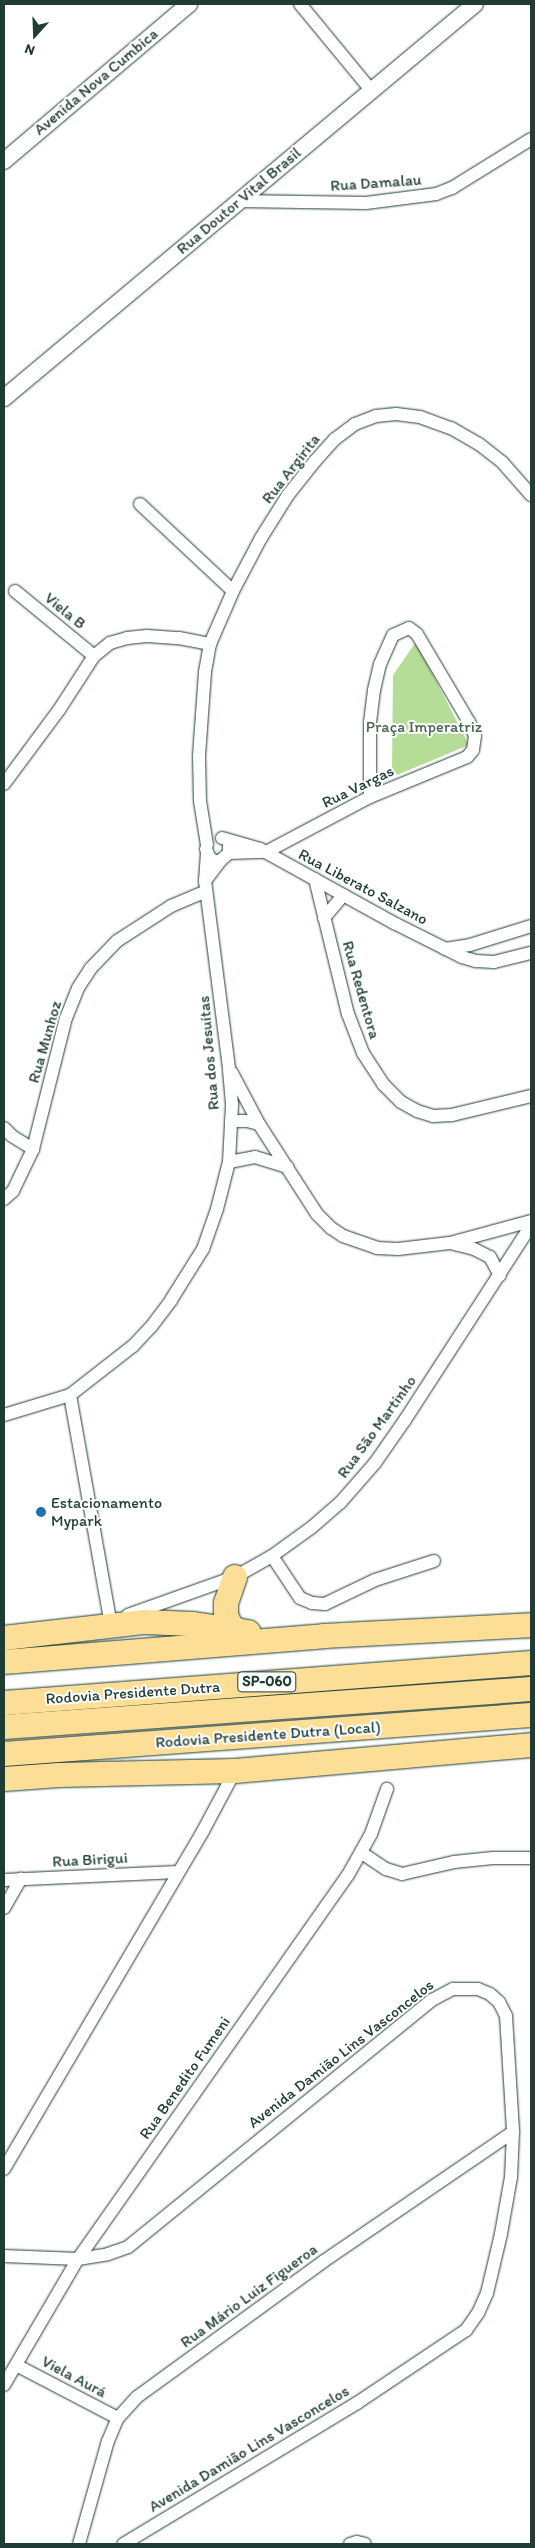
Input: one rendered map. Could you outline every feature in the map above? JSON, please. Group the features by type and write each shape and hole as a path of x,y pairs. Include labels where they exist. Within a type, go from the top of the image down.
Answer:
{"highway":[{"path":"235,1576 226,1603 226,1615 230,1625 239,1632"},
{"path":"4,1638 111,1623 154,1622 192,1624 239,1632 324,1636"},
{"path":"4,1662 324,1636 531,1624"},
{"name":"Rodovia Presidente Dutra","path":"4,1703 531,1663"},
{"name":"Rodovia Presidente Dutra","path":"4,1727 531,1689"},
{"name":"Rodovia Presidente Dutra (Local)","path":"4,1754 531,1714"},
{"path":"218,1739 316,1751 485,1750"},
{"path":"4,1779 59,1775 235,1771 531,1745"}],"street":[{"name":"Avenida Nova Cumbica","path":"4,161 189,4"},
{"path":"300,4 371,90"},
{"name":"Rua Doutor Vital Brasil","path":"4,398 474,4"},
{"name":"Rua Damalau","path":"238,201 366,203 436,194 452,188 531,139"},
{"name":"Rua Argirita","path":"210,644 233,591 261,538 288,495 314,461 354,424 376,416 396,414 420,417 451,428 479,444 502,462 531,495"},
{"path":"140,504 233,591"},
{"name":"Viela B","path":"15,591 94,656"},
{"name":"Rua Vargas","path":"266,852 370,796 467,756 475,744 475,736 469,722 417,634 409,628 393,635 380,664 370,722 370,796"},
{"path":"4,784 59,710 94,656 110,643 127,638 147,636 179,638 210,644 205,672 199,756 200,801 213,843 214,861 225,857 266,852"},
{"name":"Rua Liberato Salzano","path":"213,843 233,839 266,852 445,949 476,961 494,962 531,953"},
{"path":"206,886 225,857 227,841 213,843"},
{"name":"Rua dos Jesuítas","path":"4,1415 70,1396 133,1346 151,1327 171,1300 203,1249 217,1209 228,1162 231,1121 229,1068 206,886 213,843"},
{"name":"Rua Redentora","path":"315,880 348,1014 363,1053 383,1084 400,1102 417,1111 433,1116 452,1116 531,1096"},
{"name":"Rua Munhoz","path":"4,1199 13,1190 33,1149 66,1018 78,988 91,968 117,941 206,886"},
{"path":"324,918 343,895"},
{"path":"445,949 470,945 531,926"},
{"path":"229,1068 259,1124 267,1133 317,1214 331,1228 343,1236 376,1248 398,1249 450,1243 531,1221"},
{"path":"231,1121 247,1121 259,1124"},
{"path":"4,1128 33,1149"},
{"path":"228,1162 255,1157 287,1167"},
{"name":"Rua São Martinho","path":"111,1623 235,1576 272,1556 311,1528 332,1509 375,1463 500,1276 531,1226"},
{"path":"450,1243 474,1249 490,1257 500,1276"},
{"path":"70,1396 111,1623"},
{"path":"272,1556 300,1598 312,1603 325,1604 375,1580 434,1561"},
{"path":"4,2169 10,2148 178,1872 235,1771"},
{"name":"Rua Benedito Fumeni","path":"4,2385 78,2259 362,1853 388,1789"},
{"path":"362,1853 386,1869 402,1874 454,1862 493,1858 531,1858"},
{"name":"Rua Birigui","path":"4,1880 178,1872"},
{"path":"4,1908 21,1879"},
{"name":"Avenida Damião Lins Vasconcelos","path":"4,2256 78,2259 108,2254 128,2247 424,2007 453,1989 478,1989 490,1994 499,2002 506,2016 513,2132 511,2177 498,2250 487,2293 478,2313 466,2330 357,2403 123,2544"},
{"name":"Rua Mário Luiz Figueroa","path":"79,2544 108,2441 118,2418 137,2397 291,2285 474,2157 513,2132"},
{"name":"Viela Aurá","path":"16,2364 118,2418"},
{"path":"350,2544 357,2542 365,2544"}],"green space":[{"name":"Praça Imperatriz","path":"416,642 469,745 397,775 392,768 393,675"}],"place":[{"name":"Estacionamento Mypark","path":"41,1512"}]}
